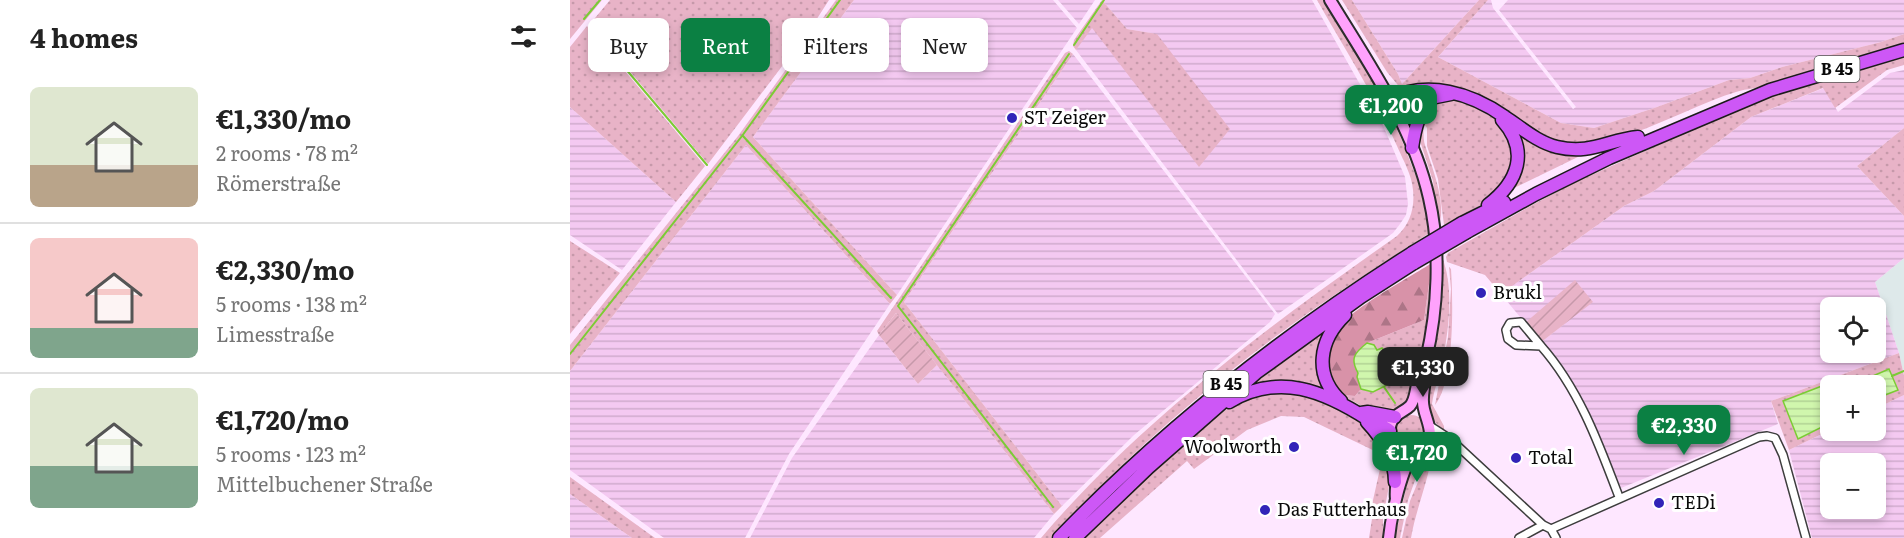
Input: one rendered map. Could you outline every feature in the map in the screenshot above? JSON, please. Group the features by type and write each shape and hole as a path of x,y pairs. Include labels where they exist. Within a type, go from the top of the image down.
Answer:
{"highway":[{"name":"B 45","path":"1059,538 1153,447 1212,396 1320,314 1542,182 1638,137 1743,95 1770,90 1904,50"},
{"path":"1389,99 1426,89 1445,90 1491,108 1533,137 1560,148 1572,150 1638,137"},
{"name":"B 45","path":"1464,228 1609,158 1770,90"},
{"path":"1396,112 1421,100 1458,94"},
{"path":"1412,148 1417,120 1433,98"},
{"path":"1464,228 1502,194 1509,185 1516,168 1518,154 1515,141 1506,125 1491,108"},
{"name":"B 45","path":"1075,538 1149,467 1256,373 1413,258"},
{"path":"1361,297 1333,328 1325,342 1322,367 1332,392 1375,431 1386,447 1394,467 1395,482"},
{"path":"1207,415 1248,392 1274,386 1307,390 1355,411 1390,431"},
{"path":"1355,411 1400,414"}],"main road":[{"path":"1330,0 1396,112 1412,148 1429,197 1436,263 1432,336 1412,404 1400,414 1390,431 1400,458 1395,482 1396,499"},
{"path":"1389,538 1396,499 1410,458 1429,439 1429,423 1422,400 1426,377 1424,369"},
{"path":"1400,414 1418,411 1429,423"},
{"path":"1397,445 1410,451 1421,447"}],"street":[{"path":"1540,346 1516,345 1508,339 1506,330 1510,323 1521,322 1552,359 1588,420 1619,497"},
{"path":"1429,423 1547,527 1556,538"},
{"path":"1519,538 1767,436 1775,438 1783,455 1806,538"},
{"path":"1421,447 1438,443 1459,448"}],"shaded area":[{"path":"570,0 602,0 570,39"},
{"path":"610,0 829,0 817,18 782,18 782,66 708,164 630,72 669,72 669,18 595,18"},
{"path":"836,0 854,0 841,18 823,18"},
{"path":"854,0 1053,0 1077,28 897,295 753,137 801,72 889,72 889,18 841,18"},
{"path":"1058,0 1095,0 1079,24"},
{"path":"1102,0 1312,0 1382,123 1405,177 1408,204 1406,215 1400,224 1393,233 1278,314 1076,50 1091,27 1157,34 1127,29"},
{"path":"1102,0 1127,29 1157,34 1230,129 1199,167 1092,28 1076,50 1073,46 1074,40"},
{"path":"1317,0 1325,0 1384,102 1424,197 1431,232 1354,282 1248,357 1131,456 1051,538 1041,538 1121,453 1165,414 1255,339 1397,236 1408,221 1413,197 1407,168 1379,109"},
{"path":"1342,0 1352,0 1402,84 1479,0 1488,0 1438,57 1561,123 1594,128 1729,80 1750,78 1904,34 1904,46 1737,92 1628,135 1585,144 1565,144 1553,141 1532,130 1474,93 1443,89 1402,90 1387,72"},
{"path":"1352,0 1479,0 1402,84"},
{"path":"1488,0 1491,0 1493,8 1573,109 1576,107 1499,10 1508,0 1904,0 1904,34 1750,78 1729,80 1594,128 1561,123 1438,57"},
{"path":"587,26 588,72 626,72 705,166 676,202 570,107 570,47"},
{"path":"1069,51 1073,54 904,302 1062,506 1054,514 896,313 879,335 877,331 1065,53"},
{"path":"1073,54 1275,314 1270,322 1134,435 1062,506 904,302"},
{"path":"1904,55 1904,65 1887,70 1835,108 1823,88 1751,117 1654,191 1624,206 1501,294 1485,275 1447,262 1448,253 1576,182 1756,101"},
{"path":"1904,70 1904,128 1857,166 1904,216 1904,258 1875,282 1880,297 1820,297 1820,363 1872,363 1840,375 1820,375 1820,383 1771,401 1778,424 1621,488 1595,426 1572,382 1540,343 1592,302 1525,323 1501,294 1624,206 1654,191 1751,117 1824,88 1838,112 1890,73"},
{"path":"784,72 801,72 753,137 897,295 890,304 746,145 570,371 570,345 738,136"},
{"path":"1454,100 1478,107 1497,121 1512,146 1513,165 1508,177 1490,198 1444,225 1438,179 1427,146 1427,128 1421,119 1435,105"},
{"path":"570,107 676,202 622,270 570,235"},
{"path":"1423,126 1424,143 1440,198 1441,219 1438,228 1433,181 1419,138"},
{"path":"1904,128 1904,216 1857,166"},
{"path":"1515,130 1582,155 1510,190"},
{"path":"746,145 890,304 789,454 745,538 664,538 570,470 570,371"},
{"path":"570,241 620,273 570,334"},
{"path":"1442,257 1448,281 1448,321 1443,359 1432,404 1444,430 1432,417 1427,402 1437,338 1440,258"},
{"path":"1904,258 1904,376 1886,315 1886,297 1880,297 1875,282"},
{"path":"1449,267 1451,269 1452,300 1449,360 1442,394 1435,405 1448,337 1451,289"},
{"path":"1433,271 1425,338 1410,400 1404,407 1387,412 1367,408 1342,395 1355,396 1361,389 1373,392 1389,384 1390,377 1386,373 1387,370 1392,375 1400,372 1397,367 1386,368 1374,345 1367,343 1424,320"},
{"path":"1575,280 1593,302 1540,343 1525,323"},
{"path":"896,313 937,365 918,384 879,335"},
{"path":"1886,315 1899,353 1886,358"},
{"path":"1322,333 1329,392 1252,385"},
{"path":"879,335 918,384 937,365 1054,514 1034,538 750,538 792,458"},
{"path":"1367,343 1374,345 1377,350 1382,348 1388,355 1386,368 1397,367 1402,375 1401,378 1395,379 1387,370 1386,373 1390,377 1389,384 1373,392 1361,389 1354,364 1356,353"},
{"path":"1899,353 1904,376 1904,395 1886,404 1886,395 1898,390 1889,369 1875,375 1840,375 1872,363 1886,363 1886,358"},
{"path":"1889,369 1898,390 1886,395 1886,375 1875,375"},
{"path":"1820,383 1820,387 1783,401 1798,438 1820,428 1820,435 1789,450 1771,401"},
{"path":"1820,387 1820,428 1798,439 1783,401"},
{"path":"1277,392 1300,395 1327,404 1366,426 1379,440 1391,475 1383,518 1383,538 1369,538 1372,519 1369,518 1382,460 1379,453 1304,417 1281,416 1247,430 1194,469 1187,461 1100,538 1083,538 1152,471 1208,422 1236,403"},
{"path":"1904,395 1904,538 1812,538 1789,450 1820,435 1820,441 1886,441 1886,404"},
{"path":"1411,415 1422,419 1426,430 1422,441 1411,445 1400,441 1396,430 1400,419"},
{"path":"1439,446 1424,455 1408,500 1400,538 1395,538 1412,461 1426,449"},
{"path":"1430,453 1432,454 1430,464 1411,538 1402,538 1410,501"},
{"path":"570,477 655,538 632,538 570,494"},
{"path":"570,494 632,538 570,538"}],"green space":[{"path":"1432,263 1433,271 1424,320 1367,343 1360,349 1357,377 1361,389 1355,396 1342,395 1330,381 1327,370 1329,349 1336,331 1365,304"}],"waterway":[{"path":"584,19 600,0"},
{"path":"570,354 742,136 840,0"},
{"path":"1074,45 1104,0"},
{"path":"1053,507 898,306 1069,54"},
{"path":"628,72 707,165"},
{"path":"743,136 891,298"},
{"path":"1399,370 1416,356"},
{"path":"1892,376 1904,371"},
{"path":"1384,387 1395,403"}],"place":[{"name":"ST Zeiger","path":"1012,118"},
{"name":"Brukl","path":"1481,293"},
{"name":"Woolworth","path":"1294,447"},
{"name":"Total","path":"1516,458"},
{"name":"TEDi","path":"1659,503"},
{"name":"Das Futterhaus","path":"1265,510"}]}
